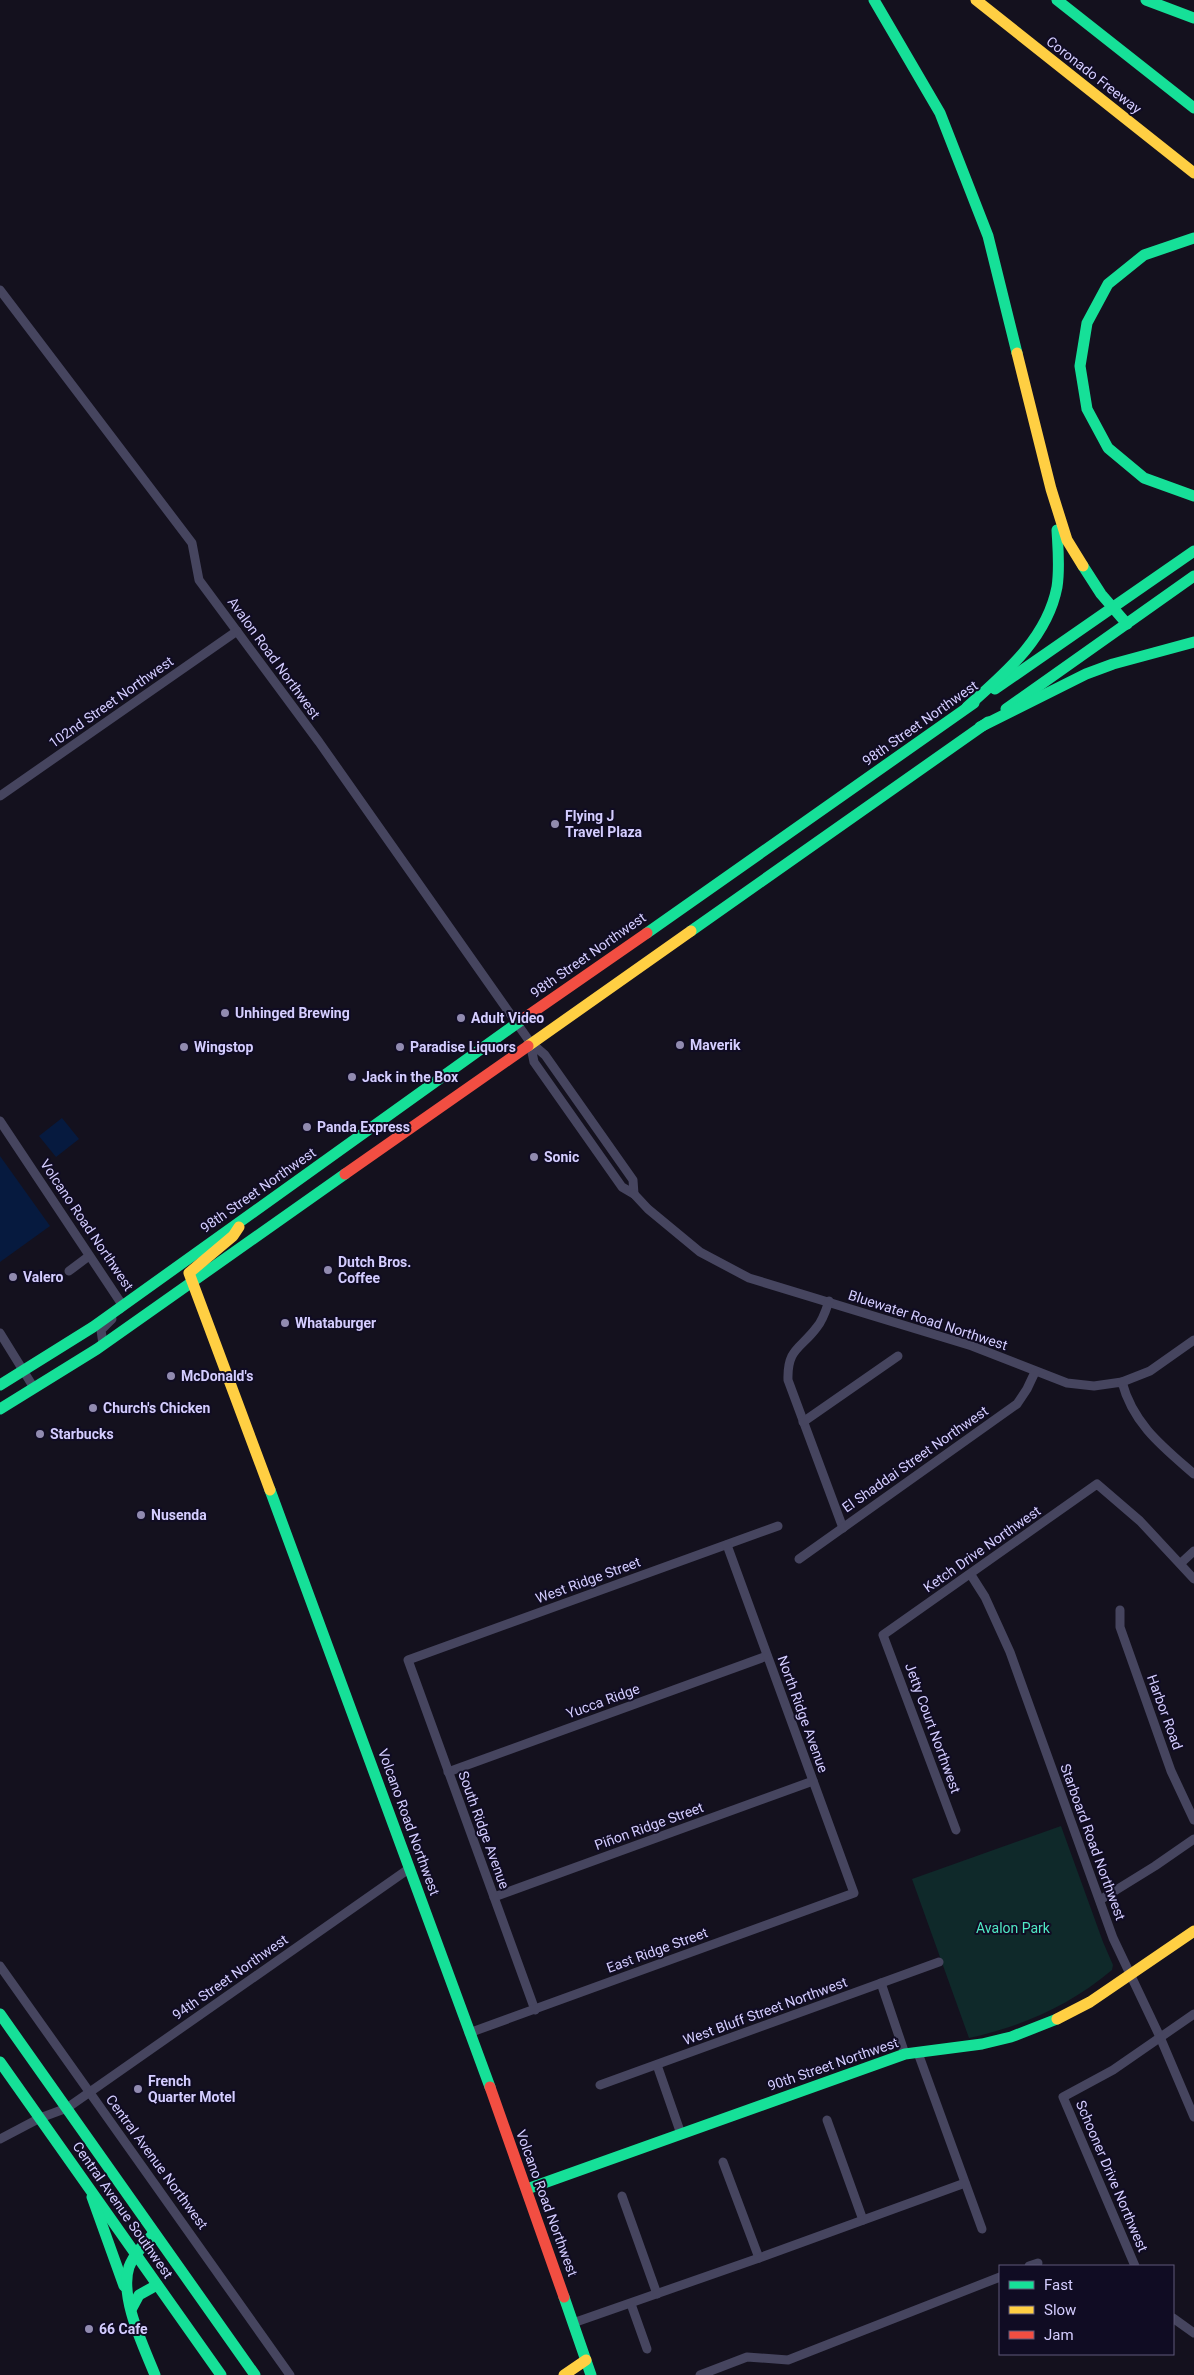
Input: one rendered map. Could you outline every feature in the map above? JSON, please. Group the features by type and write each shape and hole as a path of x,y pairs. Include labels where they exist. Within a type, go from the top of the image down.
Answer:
{"main road":[{"path":"874,0 940,112 988,236 1051,489 1066,540 1113,610 1127,624"},
{"name":"Coronado Freeway","path":"976,0 1194,173"},
{"path":"1057,0 1194,108"},
{"path":"1146,0 1194,18"},
{"path":"1194,238 1166,244 1153,250 1129,265 1110,284 1100,295 1088,321 1080,348 1079,364 1085,406 1094,428 1108,448 1125,465 1144,479 1166,489 1194,496"},
{"path":"968,707 1022,657 1045,623 1055,598 1060,547 1051,489"},
{"name":"98th Street Northwest","path":"0,1385 123,1306 517,1024 968,707 1113,610 1194,551"},
{"path":"0,1409 104,1344 530,1042 653,959 1194,576"},
{"path":"980,727 1086,674 1122,661 1194,642"},
{"path":"193,1281 190,1270 233,1236 242,1219"},
{"name":"Volcano Road Northwest","path":"193,1281 410,1868 591,2375"},
{"path":"102,1330 144,1301 157,1282"},
{"name":"90th Street Northwest","path":"526,2189 905,2054 982,2044 1020,2034 1054,2021 1090,2002 1194,1931"},
{"path":"0,2014 255,2375"},
{"name":"Central Avenue Southwest","path":"0,2062 221,2375"},
{"path":"89,2188 155,2375"},
{"path":"130,2303 127,2275 136,2254 154,2233"},
{"path":"130,2303 158,2285"},
{"path":"564,2375 586,2360"}],"street":[{"name":"Avalon Road Northwest","path":"0,290 192,543 199,580 319,742 530,1042"},
{"name":"102nd Street Northwest","path":"0,796 237,631"},
{"name":"Bluewater Road Northwest","path":"530,1042 534,1062 622,1187 634,1194 648,1209 700,1252 749,1278 972,1346 1067,1383 1094,1386 1122,1382 1150,1371 1194,1340"},
{"name":"Bluewater Road Northwest","path":"530,1042 545,1055 633,1180 634,1194"},
{"name":"Volcano Road Northwest","path":"0,1121 123,1306 102,1330"},
{"path":"69,1271 89,1256"},
{"path":"829,1302 820,1324 808,1339 793,1351 788,1365 788,1380 843,1528"},
{"path":"102,1330 104,1344"},
{"path":"0,1334 34,1388"},
{"path":"803,1422 898,1356"},
{"name":"El Shaddai Street Northwest","path":"798,1559 1017,1404 1035,1372"},
{"path":"1122,1382 1133,1413 1146,1432 1194,1474"},
{"name":"Ketch Drive Northwest","path":"883,1635 1096,1484 1140,1520 1181,1563"},
{"name":"West Ridge Street","path":"408,1660 778,1526"},
{"name":"North Ridge Avenue","path":"727,1545 854,1893"},
{"path":"1194,1552 1181,1563 1194,1579"},
{"name":"Starboard Road Northwest","path":"971,1574 985,1597 1010,1652 1113,1938 1160,2037 1194,2117"},
{"name":"Harbor Road","path":"1120,1610 1120,1627 1123,1636 1171,1771 1194,1820"},
{"name":"Jetty Court Northwest","path":"883,1635 956,1830"},
{"name":"Yucca Ridge","path":"448,1772 767,1656"},
{"name":"South Ridge Avenue","path":"408,1660 535,2010"},
{"name":"Piñon Ridge Street","path":"494,1897 813,1781"},
{"path":"1100,1900 1194,1839"},
{"name":"94th Street Northwest","path":"0,2139 40,2118 67,2108 410,1868"},
{"name":"East Ridge Street","path":"469,2033 854,1893"},
{"name":"West Bluff Street Northwest","path":"600,2085 938,1962"},
{"name":"Central Avenue Northwest","path":"0,1966 88,2093 290,2375"},
{"path":"880,1983 905,2054"},
{"path":"1160,2037 1194,2014"},
{"name":"Schooner Drive Northwest","path":"1135,2265 1063,2097 1113,2070 1160,2037"},
{"path":"918,2053 982,2228"},
{"path":"657,2065 681,2134"},
{"path":"827,2120 863,2220"},
{"path":"723,2162 759,2258"},
{"path":"573,2322 631,2304 965,2183"},
{"path":"622,2196 657,2294"},
{"path":"1032,2265 1038,2263"},
{"path":"700,2375 747,2357 788,2360 999,2277"},
{"path":"631,2304 647,2349"},
{"path":"1174,2319 1194,2332"}],"green space":[{"name":"Avalon Park","path":"1061,1826 1113,1965 1112,1970 1079,1994 1045,2013 1027,2021 969,2038 912,1879"}],"water":[{"path":"62,1118 79,1139 56,1157 39,1136"},
{"path":"0,1156 50,1226 0,1262"}],"traffic: fast":[{"path":"874,0 940,113 988,236 1017,353"},
{"path":"1057,0 1194,108"},
{"path":"1146,0 1194,18"},
{"path":"1194,238 1144,255 1108,284 1087,323 1080,366 1087,409 1108,448 1144,478 1194,496"},
{"path":"967,707 1022,654 1044,623 1052,606 1057,587 1059,566 1057,530"},
{"path":"995,689 1194,551"},
{"path":"1083,566 1101,594 1127,624"},
{"path":"1006,709 1194,576"},
{"path":"980,727 1086,674 1113,664 1194,642"},
{"path":"647,933 974,703"},
{"path":"691,931 988,722"},
{"path":"0,1385 93,1327 523,1019"},
{"path":"0,1409 97,1349 345,1174"},
{"path":"270,1490 490,2087"},
{"path":"0,2014 255,2375"},
{"path":"527,2189 905,2054 982,2044 1011,2037 1057,2019"},
{"path":"0,2062 221,2375"},
{"path":"92,2197 124,2286"},
{"path":"154,2233 140,2249 129,2267 127,2293 134,2322 155,2375"},
{"path":"132,2308 139,2295 157,2285"},
{"path":"564,2297 591,2375"}],"traffic: slow":[{"path":"976,0 1194,173"},
{"path":"1017,353 1051,489 1067,540 1083,566"},
{"path":"528,1046 691,931"},
{"path":"239,1227 233,1236 189,1273 270,1490"},
{"path":"1057,2019 1090,2002 1194,1931"},
{"path":"564,2375 586,2360"}],"traffic: jam":[{"path":"523,1019 647,933"},
{"path":"345,1174 528,1046"},
{"path":"490,2087 564,2297"}],"place":[{"name":"Flying J Travel Plaza","path":"555,824"},
{"name":"Unhinged Brewing","path":"225,1013"},
{"name":"Adult Video","path":"461,1018"},
{"name":"Maverik","path":"680,1045"},
{"name":"Wingstop","path":"184,1047"},
{"name":"Paradise Liquors","path":"400,1047"},
{"name":"Jack in the Box","path":"352,1077"},
{"name":"Panda Express","path":"307,1127"},
{"name":"Sonic","path":"534,1157"},
{"name":"Dutch Bros. Coffee","path":"328,1270"},
{"name":"Valero","path":"13,1277"},
{"name":"Whataburger","path":"285,1323"},
{"name":"McDonald's","path":"171,1376"},
{"name":"Church's Chicken","path":"93,1408"},
{"name":"Starbucks","path":"40,1434"},
{"name":"Nusenda","path":"141,1515"},
{"name":"French Quarter Motel","path":"138,2089"},
{"name":"66 Cafe","path":"89,2329"}]}
